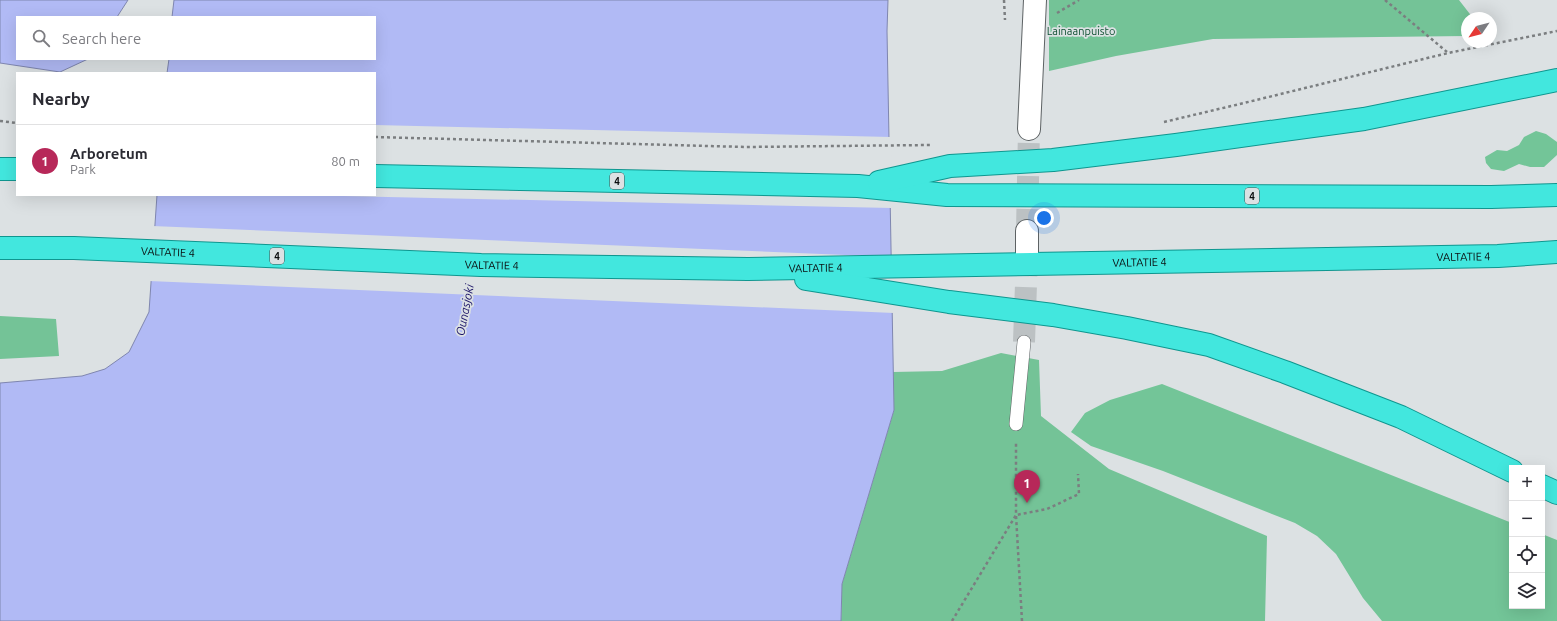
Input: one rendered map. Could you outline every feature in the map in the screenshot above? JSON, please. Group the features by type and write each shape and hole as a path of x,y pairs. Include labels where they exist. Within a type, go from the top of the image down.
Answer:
{"highway":[{"path":"858,186 950,166 1053,160 1176,145 1364,119 1557,80"},
{"path":"0,169 16,169"},
{"name":"4","path":"376,176 858,186 947,195 1484,197 1557,195"},
{"name":"VALTATIE 4","path":"0,248 74,248 481,265 748,269 1498,256 1557,252"},
{"path":"748,269 949,302 1053,315 1127,328 1209,345 1285,372 1401,417 1509,470"},
{"path":"1545,487 1557,493"}],"street":[{"path":"1029,129 1035,0"},
{"path":"1027,231 1027,255"}],"lane":[{"path":"1016,424 1024,342"}],"path":[{"path":"1004,0 1005,20"},
{"path":"1385,0 1448,53"},
{"path":"1158,123 1251,102 1448,53 1557,31"},
{"path":"0,121 16,123"},
{"path":"376,137 746,147 932,145"},
{"path":"1016,424 1016,515 1022,621"},
{"path":"952,621 1016,515 1047,509 1079,494 1078,474"}],"green space":[{"name":"Lainaanpuisto","path":"1049,0 1459,0 1468,12 1461,12 1461,36 1213,39 1116,56 1049,71"},
{"path":"1536,131 1546,134 1557,142 1557,155 1544,167 1530,167 1519,164 1504,171 1491,169 1486,163 1485,157 1497,150 1507,151 1519,145 1524,137"},
{"path":"0,316 56,319 59,356 0,359"},
{"path":"1001,353 1039,360 1041,416 1109,469 1267,536 1265,621 841,621 842,584 894,410 893,372 942,371"},
{"path":"1162,384 1509,522 1509,609 1545,609 1545,535 1557,540 1557,621 1382,621 1363,598 1336,554 1317,536 1295,523 1163,471 1091,446 1071,432 1085,413 1110,400"}],"water":[{"path":"0,0 128,0 118,16 16,16 16,60 86,60 60,72 0,63"},
{"name":"Ounasjoki","path":"174,0 888,0 887,31 894,410 842,584 841,621 0,621 0,383 82,376 105,369 129,352 149,312 157,196 376,196 376,72 167,72 169,60 376,60 376,16 172,16"}],"pier":[{"path":"376,125 891,137 892,208 345,196 376,196"},
{"path":"152,226 893,257 894,313 149,281"}],"tunnel":[{"path":"1027,231 1029,129"},
{"path":"1024,342 1027,255"}],"place":[{"name":"Arboretum","path":"1027,503"}]}
